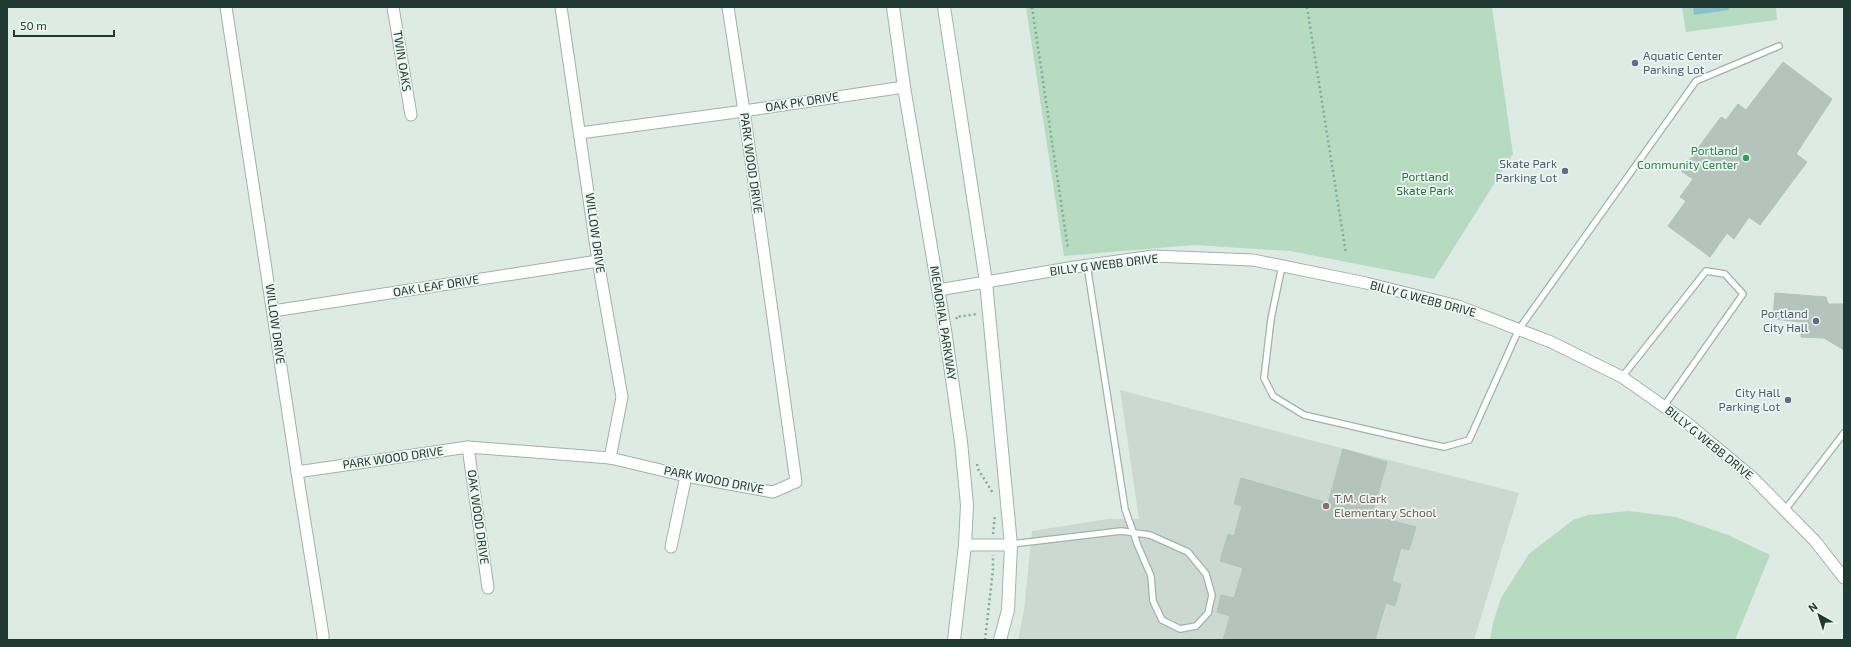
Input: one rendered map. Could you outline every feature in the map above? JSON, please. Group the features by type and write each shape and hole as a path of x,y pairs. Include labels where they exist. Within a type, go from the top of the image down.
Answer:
{"street":[{"name":"WILLOW DRIVE","path":"226,7 273,311 296,472 323,640"},
{"name":"TWIN OAKS","path":"393,7 411,115"},
{"name":"WILLOW DRIVE","path":"562,7 598,261 622,397 610,458"},
{"name":"PARK WOOD DRIVE","path":"296,472 468,447 610,458 686,476 773,492 796,482 728,7"},
{"name":"MEMORIAL PARKWAY","path":"893,7 904,87 938,290 961,442 967,505 965,545 954,640"},
{"path":"944,7 986,282 1011,544 1008,610 1000,640"},
{"name":"OAK PK DRIVE","path":"580,133 744,111 904,87"},
{"name":"BILLY G WEBB DRIVE","path":"938,290 1087,265 1153,256 1253,260 1366,283 1458,306 1551,342 1622,377 1664,406 1686,422 1752,477 1815,541 1844,578"},
{"name":"OAK LEAF DRIVE","path":"273,311 598,261"},
{"name":"OAK WOOD DRIVE","path":"468,447 488,588"},
{"path":"671,547 686,476"},
{"path":"965,545 1011,544"}],"lane":[{"path":"1282,266 1271,319 1264,378 1273,396 1304,415 1444,447 1469,440 1519,329 1696,81 1779,46"},
{"path":"1011,544 1121,531 1133,532 1150,535 1188,552 1206,574 1212,595 1208,614 1196,626 1180,629 1162,620 1153,601 1151,576 1133,532 1125,509 1087,265"},
{"path":"1622,377 1706,271 1725,274 1744,294 1664,406"},
{"path":"1785,510 1844,432"}],"path":[{"path":"1032,7 1068,249"},
{"path":"1307,7 1346,254"},
{"path":"957,322 956,317 989,313"},
{"path":"976,463 978,469 995,496"},
{"path":"985,640 993,569 993,522 997,509"}],"shaded area":[{"name":"T.M. Clark Elementary School","path":"1120,390 1519,493 1474,640 1018,640 1024,611 1032,531 1108,519 1139,519"}],"green space":[{"name":"Portland Skate Park","path":"1026,7 1492,7 1513,154 1434,279 1290,251 1194,245 1064,256"},
{"path":"1682,7 1776,7 1777,20 1686,32"},
{"path":"1629,511 1676,517 1728,535 1770,555 1735,640 1490,640 1493,623 1501,598 1529,554 1573,520 1588,515"}],"water":[{"path":"1693,7 1728,7 1729,10 1694,15"}],"building":[{"name":"Portland Community Center","path":"1783,62 1832,99 1796,154 1807,162 1760,225 1749,217 1734,239 1727,233 1710,257 1668,226 1686,201 1680,197 1693,179 1681,171 1721,117 1726,120 1738,104 1746,110"},
{"name":"Portland City Hall","path":"1775,293 1826,297 1828,304 1844,304 1844,350 1824,338 1801,337 1801,322 1773,319"},
{"path":"1343,449 1387,462 1372,515 1416,527 1409,550 1401,548 1392,581 1401,584 1395,606 1386,603 1375,640 1223,640 1230,616 1217,612 1221,595 1234,598 1243,568 1220,561 1228,534 1234,536 1242,506 1234,504 1241,478 1328,503"}],"place":[{"name":"Aquatic Center Parking Lot","path":"1635,63"},
{"name":"Portland Community Center","path":"1746,158"},
{"name":"Skate Park Parking Lot","path":"1565,171"},
{"name":"Portland City Hall","path":"1816,321"},
{"name":"City Hall Parking Lot","path":"1788,400"},
{"name":"T.M. Clark Elementary School","path":"1326,506"}]}
